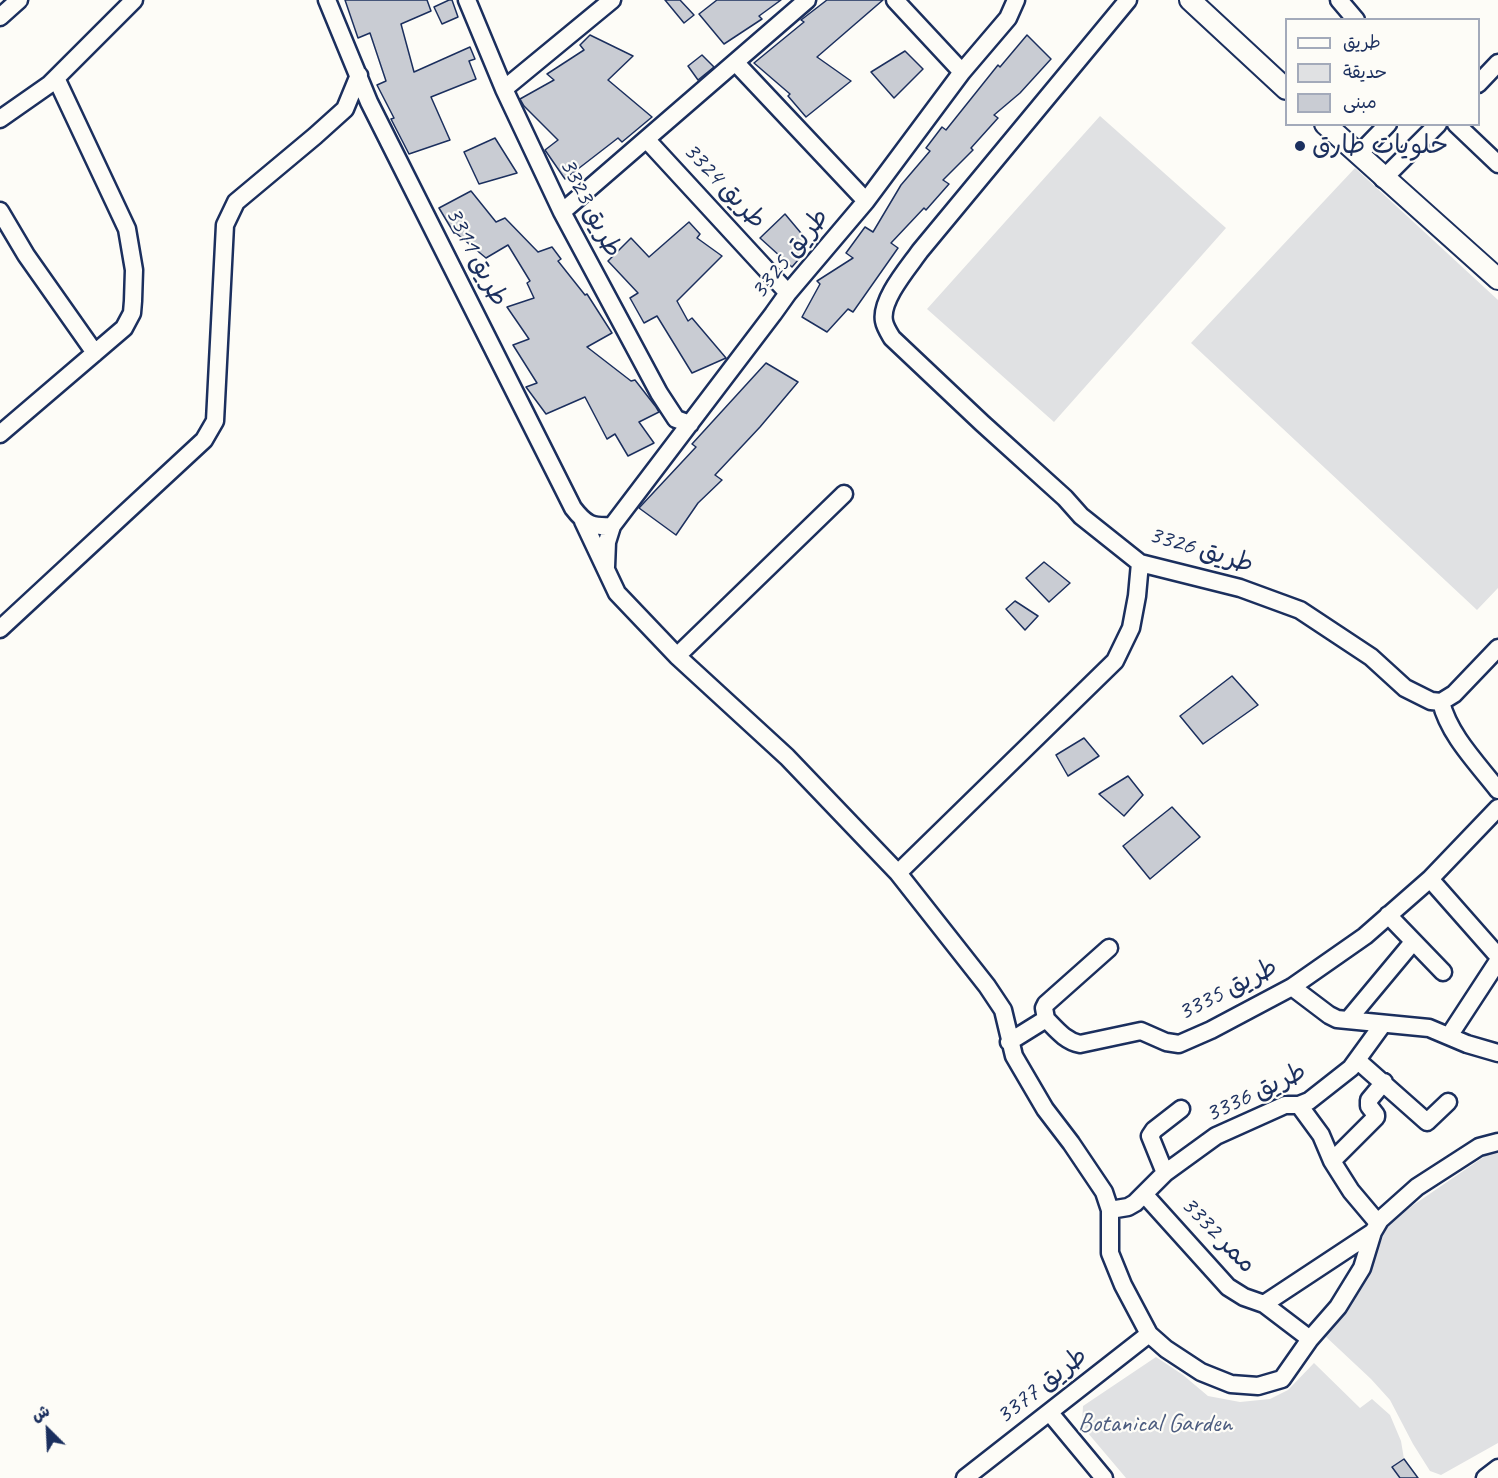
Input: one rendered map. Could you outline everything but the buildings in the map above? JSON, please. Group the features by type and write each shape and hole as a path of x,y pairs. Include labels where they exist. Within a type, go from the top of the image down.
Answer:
{"street":[{"path":"0,17 19,0"},
{"path":"0,118 56,78 135,0"},
{"name":"طريق 3311","path":"327,0 369,102 573,508 597,524 608,576 617,593 677,656 787,757 898,873 987,986 1003,1010 1014,1056 1045,1109 1104,1192 1110,1210"},
{"name":"طريق 3323","path":"467,0 504,89 562,212 659,393 676,419 690,424"},
{"path":"504,89 612,0"},
{"name":"طريق 3324","path":"562,212 807,0"},
{"path":"895,0 962,72"},
{"name":"طريق 3325","path":"597,524 690,424 788,293 866,201 962,72 1008,18 1016,0"},
{"name":"طريق 3326","path":"1128,0 920,250 883,309 884,323 892,338 981,423 1065,498 1081,516 1140,563 1240,588 1300,610 1371,657 1405,688 1431,701 1447,698"},
{"path":"1190,0 1285,87"},
{"path":"1339,0 1354,18"},
{"path":"736,63 866,201"},
{"path":"1480,83 1498,63"},
{"path":"0,629 204,440 215,421 225,225 236,201 345,109 359,75"},
{"path":"1,430 124,328 132,313 134,270 127,229 56,78"},
{"path":"1326,126 1498,279"},
{"path":"1358,156 1386,126"},
{"path":"1383,179 1436,126"},
{"path":"1458,126 1498,164"},
{"name":"طريق 3324","path":"647,140 788,293"},
{"path":"0,211 26,255 95,353"},
{"path":"677,656 844,494"},
{"path":"597,524 606,551 608,576"},
{"path":"898,873 1115,661 1131,628 1140,563"},
{"path":"1498,648 1447,698 1444,716 1498,790"},
{"name":"طريق 3335","path":"1046,1019 1071,1043 1080,1044 1141,1030 1166,1042 1179,1044 1211,1030 1292,987 1365,936 1430,879 1498,808"},
{"path":"1430,879 1498,956"},
{"path":"1388,915 1443,972"},
{"path":"1348,1020 1413,942"},
{"path":"1009,1042 1046,1019 1044,1008 1046,1004 1109,948"},
{"path":"1449,1036 1498,961"},
{"path":"1292,987 1329,1015 1348,1020 1429,1028 1467,1044 1498,1053"},
{"name":"طريق 3336","path":"1110,1210 1128,1207 1145,1195 1165,1173 1216,1136 1285,1105 1299,1105 1309,1101 1341,1077 1383,1023"},
{"path":"1357,1059 1427,1122 1448,1102"},
{"path":"1332,1161 1376,1118 1376,1114 1369,1106 1369,1100 1384,1082"},
{"path":"1299,1105 1321,1135 1332,1161 1351,1191 1378,1223 1377,1226"},
{"name":"طريق 3336","path":"1165,1173 1150,1136 1154,1130 1181,1109"},
{"path":"1110,1210 1110,1253 1149,1334 1166,1349 1201,1372 1231,1384 1258,1386 1282,1379 1310,1339 1338,1307 1362,1268 1377,1226 1417,1187 1479,1146 1498,1142"},
{"name":"ممر 3332","path":"1145,1195 1228,1287 1244,1297 1264,1304 1377,1226"},
{"path":"1264,1304 1310,1339"},
{"name":"طريق 3377","path":"965,1478 1149,1334"},
{"path":"1050,1413 1104,1478"},
{"path":"1485,1478 1498,1468"}],"green space":[{"path":"1100,116 1226,228 1054,422 927,309"},
{"path":"1355,168 1498,300 1498,588 1477,610 1191,343"},
{"path":"1491,1152 1498,1152 1498,1443 1441,1475 1430,1471 1390,1400 1324,1335 1367,1273 1390,1221"},
{"name":"Botanical Garden","path":"1156,1357 1183,1375 1208,1396 1240,1402 1270,1399 1288,1390 1314,1363 1360,1408 1372,1399 1390,1415 1401,1441 1404,1459 1418,1478 1126,1478 1082,1426 1083,1406"}],"place":[{"name":"حلويات طارق","path":"1300,146"}]}
